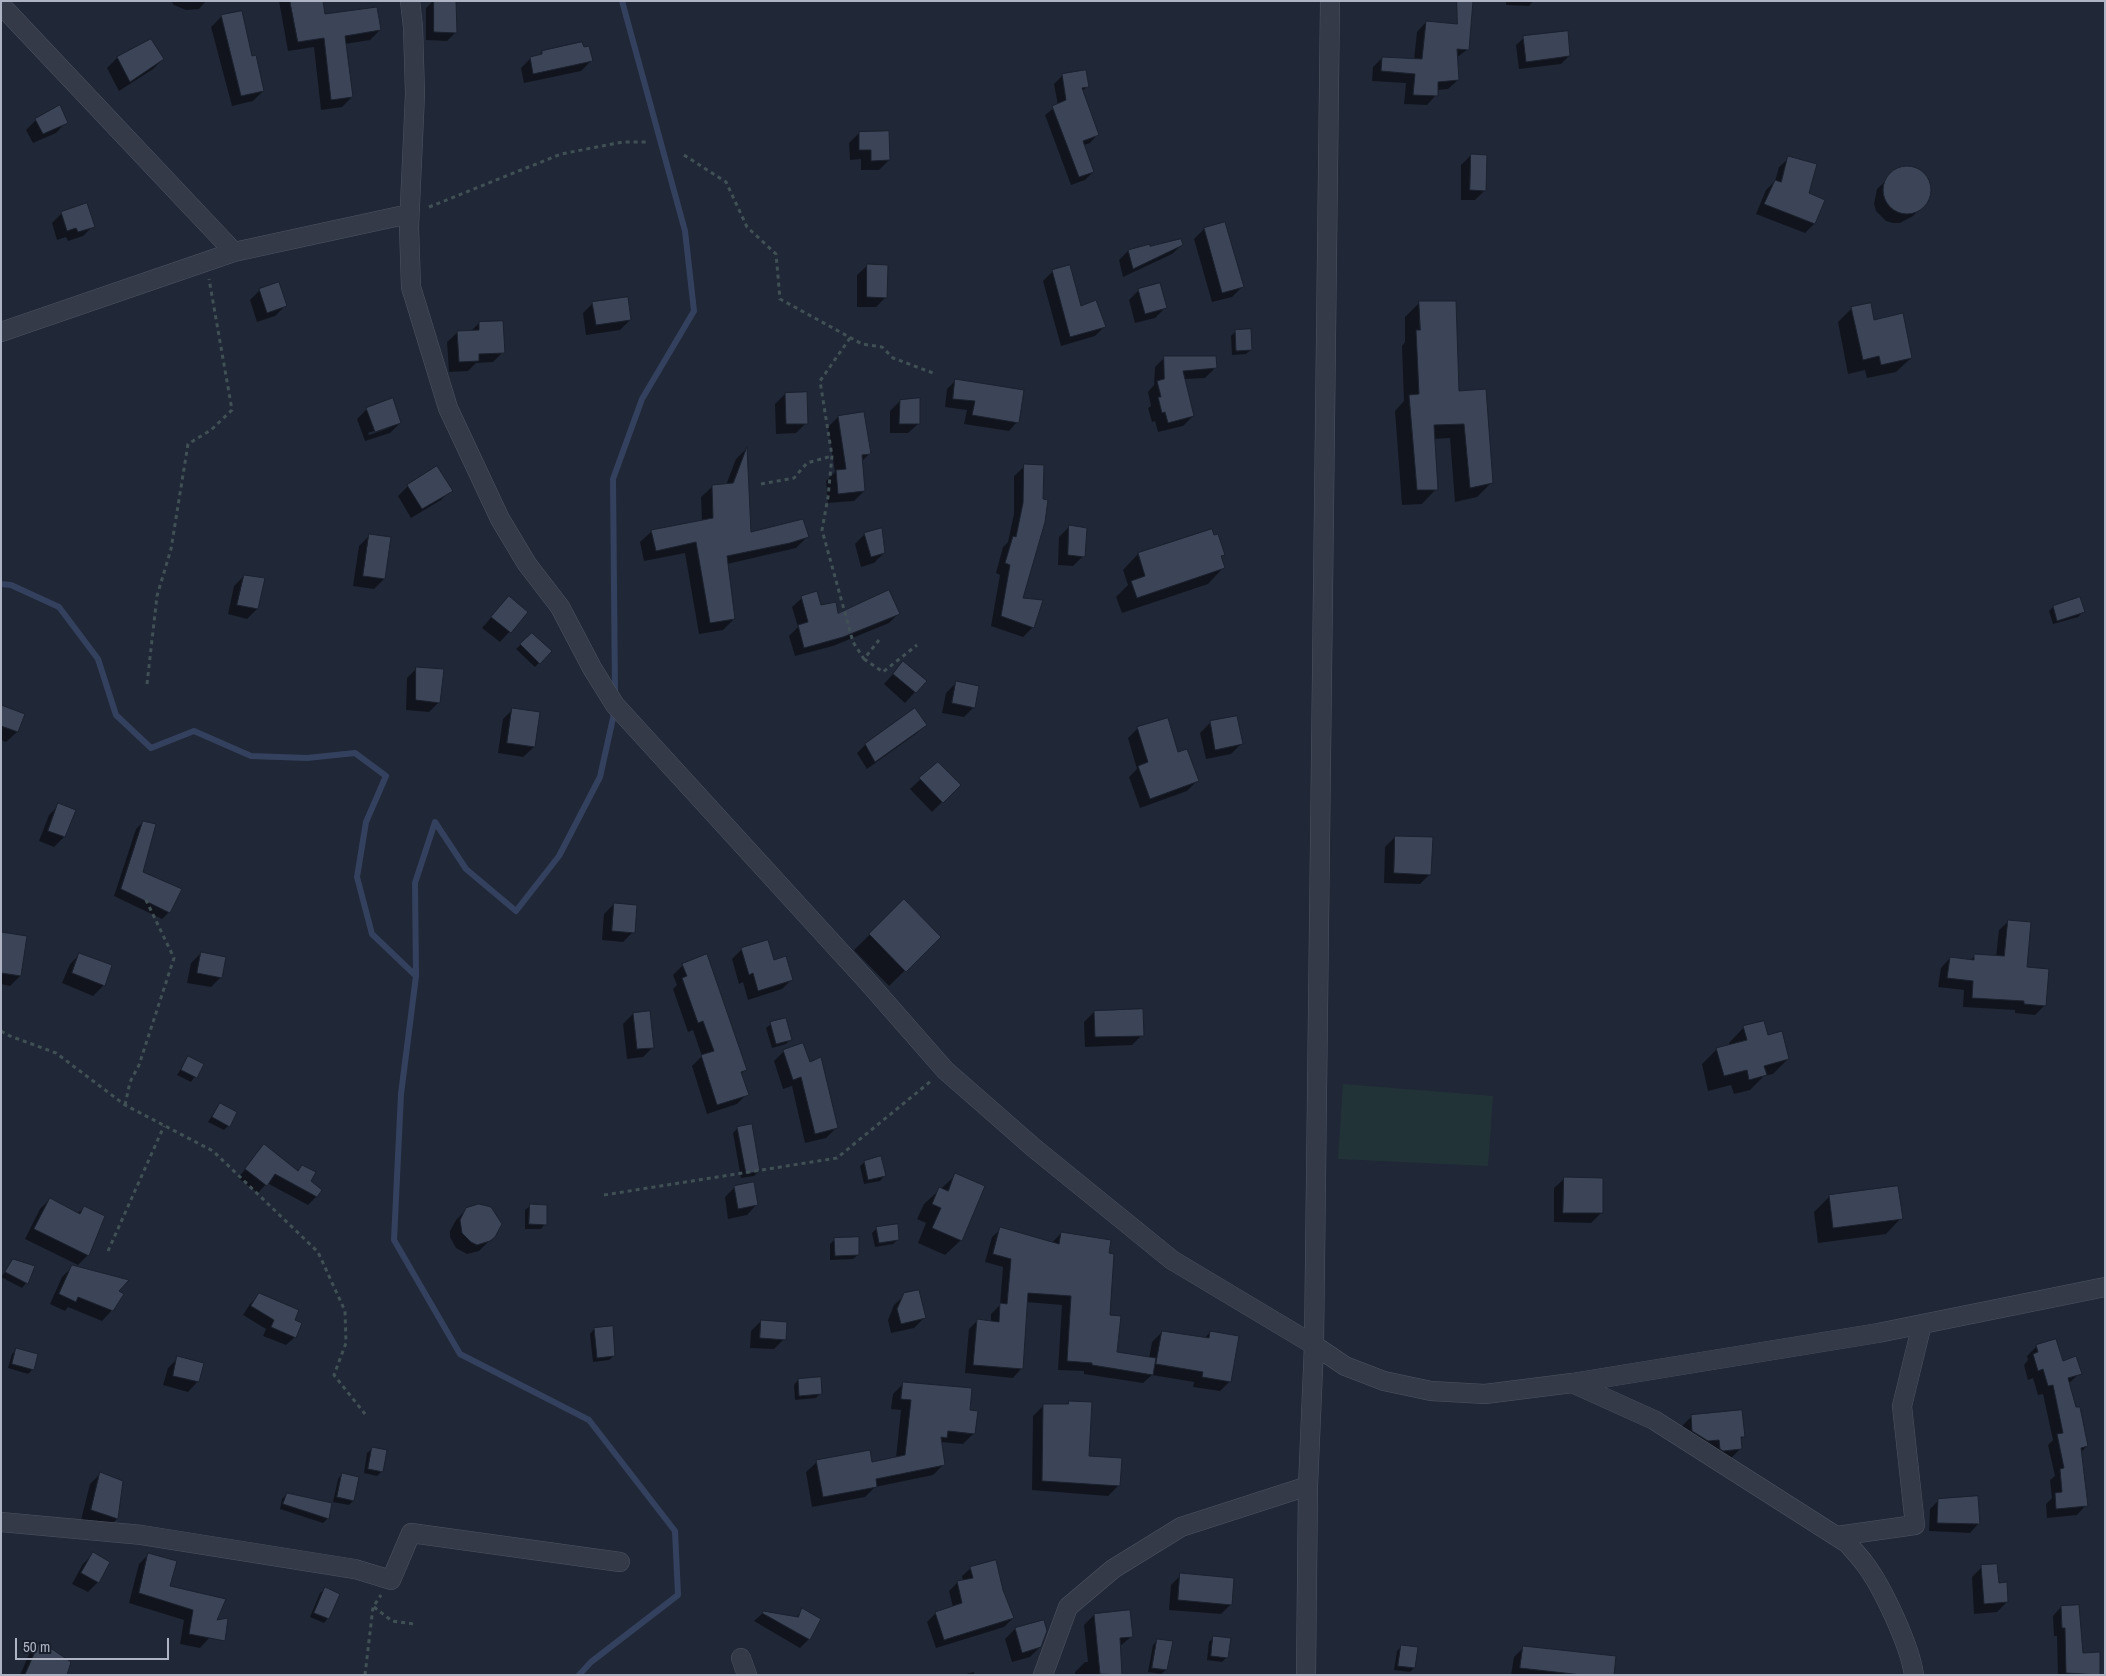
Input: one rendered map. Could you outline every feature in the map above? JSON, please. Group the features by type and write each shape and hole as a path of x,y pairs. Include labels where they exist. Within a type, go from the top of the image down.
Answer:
{"street":[{"path":"410,1 416,94 409,214 411,286 448,408 500,520 527,564 560,607 592,668 615,705 788,894 945,1070 1034,1148 1172,1260 1314,1345 1345,1366 1384,1381 1431,1391 1485,1394 1572,1383 1878,1333 2105,1287"},
{"path":"1306,1675 1308,1486 1314,1345 1330,1"},
{"path":"1,5 234,252"},
{"path":"1,332 234,252 409,214"},
{"path":"1836,1536 1915,1525 1902,1406 1922,1324"},
{"path":"1572,1383 1654,1420 1847,1543 1866,1565 1894,1615 1912,1662 1914,1675"},
{"path":"1043,1675 1068,1607 1113,1569 1181,1527 1308,1486"},
{"path":"1,1522 142,1535 355,1569 391,1580 411,1533 620,1562"}],"path":[{"path":"409,214 465,194 561,154 623,142 648,142"},
{"path":"684,155 726,182 747,227 776,254 780,299 862,344 882,347 893,358 933,373"},
{"path":"147,684 157,596 171,549 188,444 211,430 232,410 206,262"},
{"path":"850,338 820,381 832,456 828,497 822,530 853,642 864,659 882,672 918,644"},
{"path":"761,484 794,478 807,463 832,456"},
{"path":"864,659 879,640"},
{"path":"125,1105 130,1082 139,1065 174,958 145,898"},
{"path":"1,1030 10,1036 56,1053 125,1105 213,1151 318,1252 345,1310 346,1343 334,1375 365,1414"},
{"path":"604,1195 837,1158 945,1070"},
{"path":"108,1251 164,1126"},
{"path":"365,1675 373,1607 391,1580"},
{"path":"373,1607 392,1621 414,1624"}],"shaded area":[{"path":"1343,1084 1493,1096 1488,1166 1338,1159"}],"building":[{"path":"290,1 323,1 325,14 377,7 381,30 345,36 353,97 331,100 324,38 298,42"},
{"path":"434,1 456,1 457,33 434,32"},
{"path":"1457,1 1473,1 1469,50 1457,49 1459,80 1438,82 1438,96 1413,95 1415,74 1381,71 1382,57 1422,59 1426,21 1457,24"},
{"path":"242,11 252,56 256,55 264,91 241,96 221,15"},
{"path":"1568,31 1570,56 1526,62 1523,36"},
{"path":"151,39 164,59 130,82 117,57"},
{"path":"582,42 584,47 589,46 593,61 533,74 530,57 542,54 542,51"},
{"path":"1086,70 1089,87 1082,88 1099,135 1083,141 1094,172 1079,177 1052,106 1066,100 1062,74"},
{"path":"60,105 68,123 43,134 35,119"},
{"path":"889,131 890,160 871,161 871,150 859,150 859,132"},
{"path":"1471,154 1487,155 1486,191 1470,190"},
{"path":"1788,156 1817,164 1809,193 1825,200 1815,224 1764,204 1775,180 1781,182"},
{"path":"1907,166 1916,168 1924,173 1929,181 1931,190 1929,199 1924,207 1916,212 1907,214 1898,212 1890,207 1885,199 1883,190 1885,181 1890,173 1898,168"},
{"path":"87,203 95,227 78,232 76,228 67,231 61,212"},
{"path":"1225,222 1244,287 1222,293 1204,228"},
{"path":"1181,239 1183,245 1133,269 1128,250"},
{"path":"867,264 888,265 887,298 867,297"},
{"path":"1070,265 1081,306 1096,300 1106,327 1070,337 1052,270"},
{"path":"279,282 287,306 267,313 259,289"},
{"path":"1160,283 1167,308 1145,314 1138,289"},
{"path":"628,297 631,320 596,325 592,302"},
{"path":"1419,301 1456,301 1459,391 1486,389 1493,483 1470,488 1464,424 1434,425 1438,490 1417,490 1409,395 1419,394 1416,330 1420,330"},
{"path":"1871,303 1874,320 1903,313 1912,358 1881,365 1879,356 1863,360 1851,307"},
{"path":"503,321 505,353 479,354 479,361 459,362 457,331 479,330 479,322"},
{"path":"1251,329 1252,350 1236,351 1235,330"},
{"path":"1164,356 1216,356 1217,368 1183,371 1194,416 1168,423 1165,412 1162,413 1157,381 1164,379"},
{"path":"955,379 1024,390 1019,423 972,415 975,401 953,399"},
{"path":"807,392 808,424 786,424 785,393"},
{"path":"393,398 401,423 375,432 366,408"},
{"path":"920,398 920,424 899,424 900,400"},
{"path":"864,412 871,454 862,455 865,491 838,494 836,470 846,469 838,416"},
{"path":"747,447 751,532 803,519 809,537 790,543 727,556 735,619 710,623 696,542 656,551 651,530 713,518 712,485 733,483"},
{"path":"1024,464 1044,465 1043,499 1048,500 1045,522 1023,598 1043,600 1034,628 1001,616 1010,565 1005,563 1013,536 1016,537 1023,503"},
{"path":"437,466 453,491 422,509 407,485"},
{"path":"1069,525 1087,528 1085,557 1068,555"},
{"path":"882,528 885,553 871,557 864,533"},
{"path":"1212,529 1214,535 1218,534 1225,555 1221,556 1225,568 1137,598 1131,581 1145,576 1138,553"},
{"path":"369,534 391,537 385,579 363,576"},
{"path":"244,575 265,578 258,609 237,605"},
{"path":"889,590 900,614 843,637 804,648 798,625 808,622 801,596 817,591 821,605 836,602 838,613"},
{"path":"509,596 528,612 511,633 491,617"},
{"path":"2080,597 2085,612 2057,621 2053,606"},
{"path":"532,633 552,651 540,664 520,644"},
{"path":"903,661 927,681 916,693 893,674"},
{"path":"416,667 444,669 440,703 416,700"},
{"path":"956,681 979,686 975,708 952,703"},
{"path":"1,705 25,714 18,732 1,726"},
{"path":"512,708 540,712 535,747 507,743"},
{"path":"915,708 927,725 875,762 865,744"},
{"path":"1237,716 1243,744 1215,750 1210,721"},
{"path":"1168,718 1178,752 1187,749 1199,781 1150,799 1138,766 1148,762 1137,727"},
{"path":"938,762 961,785 943,803 919,778"},
{"path":"58,803 76,810 65,837 48,831"},
{"path":"143,821 156,824 143,872 182,889 170,913 121,889"},
{"path":"1395,836 1433,837 1431,875 1394,873"},
{"path":"904,899 941,937 906,972 869,934"},
{"path":"614,903 637,905 635,933 612,931"},
{"path":"2008,920 2031,922 2027,967 2049,969 2046,1006 2024,1004 2024,1001 1972,998 1973,981 1947,978 1950,957 1974,960 1974,954 2004,956"},
{"path":"1,932 27,936 21,976 1,973"},
{"path":"768,940 774,960 786,956 793,980 758,991 753,973 749,975 741,948"},
{"path":"201,952 226,957 222,978 197,973"},
{"path":"79,953 112,965 105,986 72,973"},
{"path":"707,954 747,1070 741,1072 749,1095 717,1105 701,1055 714,1051 703,1021 698,1023 682,978 687,976 682,964"},
{"path":"1143,1009 1144,1036 1095,1037 1094,1011"},
{"path":"650,1011 654,1048 637,1049 633,1013"},
{"path":"786,1018 792,1040 776,1044 770,1022"},
{"path":"1764,1021 1768,1035 1782,1031 1789,1059 1764,1066 1767,1075 1749,1080 1747,1070 1724,1076 1716,1048 1747,1040 1743,1026"},
{"path":"803,1043 810,1062 821,1057 838,1128 815,1134 801,1077 793,1080 783,1050"},
{"path":"188,1056 204,1064 197,1078 181,1070"},
{"path":"220,1103 237,1112 230,1127 212,1117"},
{"path":"752,1124 760,1171 746,1174 737,1127"},
{"path":"264,1144 298,1171 302,1165 316,1172 311,1181 322,1190 317,1197 275,1174 267,1186 245,1169"},
{"path":"881,1156 886,1176 868,1180 864,1161"},
{"path":"955,1173 985,1186 962,1241 932,1228 941,1208 932,1204 939,1187 948,1191"},
{"path":"1564,1177 1603,1178 1603,1213 1563,1213"},
{"path":"754,1182 758,1205 738,1209 734,1186"},
{"path":"1898,1186 1903,1219 1833,1228 1829,1195"},
{"path":"50,1198 80,1214 84,1206 105,1216 89,1256 34,1229"},
{"path":"479,1204 491,1207 502,1224 495,1237 490,1241 477,1245 462,1233 460,1220 466,1208"},
{"path":"530,1204 547,1205 547,1225 529,1224"},
{"path":"898,1224 899,1240 879,1243 876,1227"},
{"path":"1000,1227 1059,1244 1061,1232 1111,1240 1109,1253 1114,1254 1110,1315 1121,1316 1117,1352 1156,1358 1153,1375 1092,1365 1092,1363 1067,1361 1071,1296 1028,1293 1023,1369 973,1365 977,1319 999,1322 1000,1303 1007,1304 1011,1259 993,1254"},
{"path":"859,1237 859,1255 835,1256 834,1238"},
{"path":"13,1259 35,1266 28,1284 5,1272"},
{"path":"72,1265 129,1280 119,1291 124,1294 113,1311 78,1297 76,1302 59,1294"},
{"path":"919,1290 926,1318 901,1324 897,1309 904,1293"},
{"path":"259,1293 299,1310 295,1320 302,1323 296,1338 271,1327 274,1320 251,1306"},
{"path":"761,1320 787,1322 786,1340 760,1338"},
{"path":"613,1326 615,1356 597,1358 594,1328"},
{"path":"1162,1331 1209,1338 1210,1331 1239,1336 1231,1382 1202,1377 1203,1372 1156,1364"},
{"path":"2056,1339 2063,1361 2076,1356 2082,1374 2068,1378 2076,1407 2080,1407 2088,1446 2081,1448 2088,1506 2056,1509 2055,1493 2062,1492 2060,1469 2064,1468 2057,1434 2063,1433 2053,1385 2048,1386 2043,1369 2038,1371 2033,1354 2038,1352 2036,1345"},
{"path":"16,1348 38,1354 34,1370 12,1364"},
{"path":"177,1356 204,1363 199,1382 173,1376"},
{"path":"821,1377 822,1394 799,1396 798,1379"},
{"path":"903,1382 972,1388 970,1410 978,1411 975,1434 948,1431 947,1438 941,1437 945,1465 876,1479 877,1487 823,1497 816,1460 870,1450 872,1462 905,1455 911,1400 901,1399"},
{"path":"1069,1401 1092,1402 1089,1456 1122,1458 1120,1486 1042,1481 1043,1404 1068,1404"},
{"path":"1742,1410 1745,1437 1741,1437 1742,1449 1723,1451 1720,1449 1719,1440 1708,1441 1692,1431 1691,1415"},
{"path":"372,1447 387,1450 383,1472 368,1469"},
{"path":"100,1472 123,1481 118,1519 91,1510"},
{"path":"342,1473 359,1477 354,1501 337,1497"},
{"path":"287,1493 332,1503 329,1519 283,1504"},
{"path":"1978,1496 1980,1524 1937,1523 1938,1499"},
{"path":"93,1552 110,1562 99,1583 81,1573"},
{"path":"148,1553 177,1561 170,1586 226,1599 217,1620 228,1618 225,1641 189,1634 193,1610 139,1593"},
{"path":"996,1560 1003,1590 1014,1618 944,1640 935,1612 962,1603 957,1581 973,1578 970,1567"},
{"path":"1997,1564 1999,1583 2007,1582 2008,1602 1984,1604 1981,1565"},
{"path":"1180,1573 1234,1578 1232,1605 1178,1600"},
{"path":"325,1587 340,1594 329,1619 314,1613"},
{"path":"2079,1605 2083,1653 2100,1652 2100,1675 2066,1673 2065,1628 2062,1628 2061,1606"},
{"path":"802,1608 821,1619 810,1640 762,1613 763,1611 798,1617"},
{"path":"1130,1610 1133,1637 1120,1638 1122,1675 1100,1674 1094,1614"},
{"path":"1044,1620 1047,1631 1041,1647 1022,1653 1015,1628"},
{"path":"1213,1636 1231,1638 1228,1658 1211,1656"},
{"path":"1157,1639 1173,1641 1167,1670 1152,1668"},
{"path":"40,1641 71,1662 67,1675 25,1675"},
{"path":"1401,1645 1418,1647 1415,1668 1398,1666"},
{"path":"1523,1646 1616,1656 1614,1675 1582,1675 1520,1668"}],"waterway":[{"path":"615,694 613,479 642,399 694,311 685,231 622,1"},
{"path":"1,584 11,585 59,607 98,659 116,715 151,748 194,731 251,756 307,758 355,753 386,776 366,822 357,877 372,934 416,976"},
{"path":"579,1675 591,1662 678,1595 675,1531 589,1420 460,1354 394,1240 401,1094 416,976 415,883 435,822 466,869 516,911 559,856 600,777 615,709"}]}
